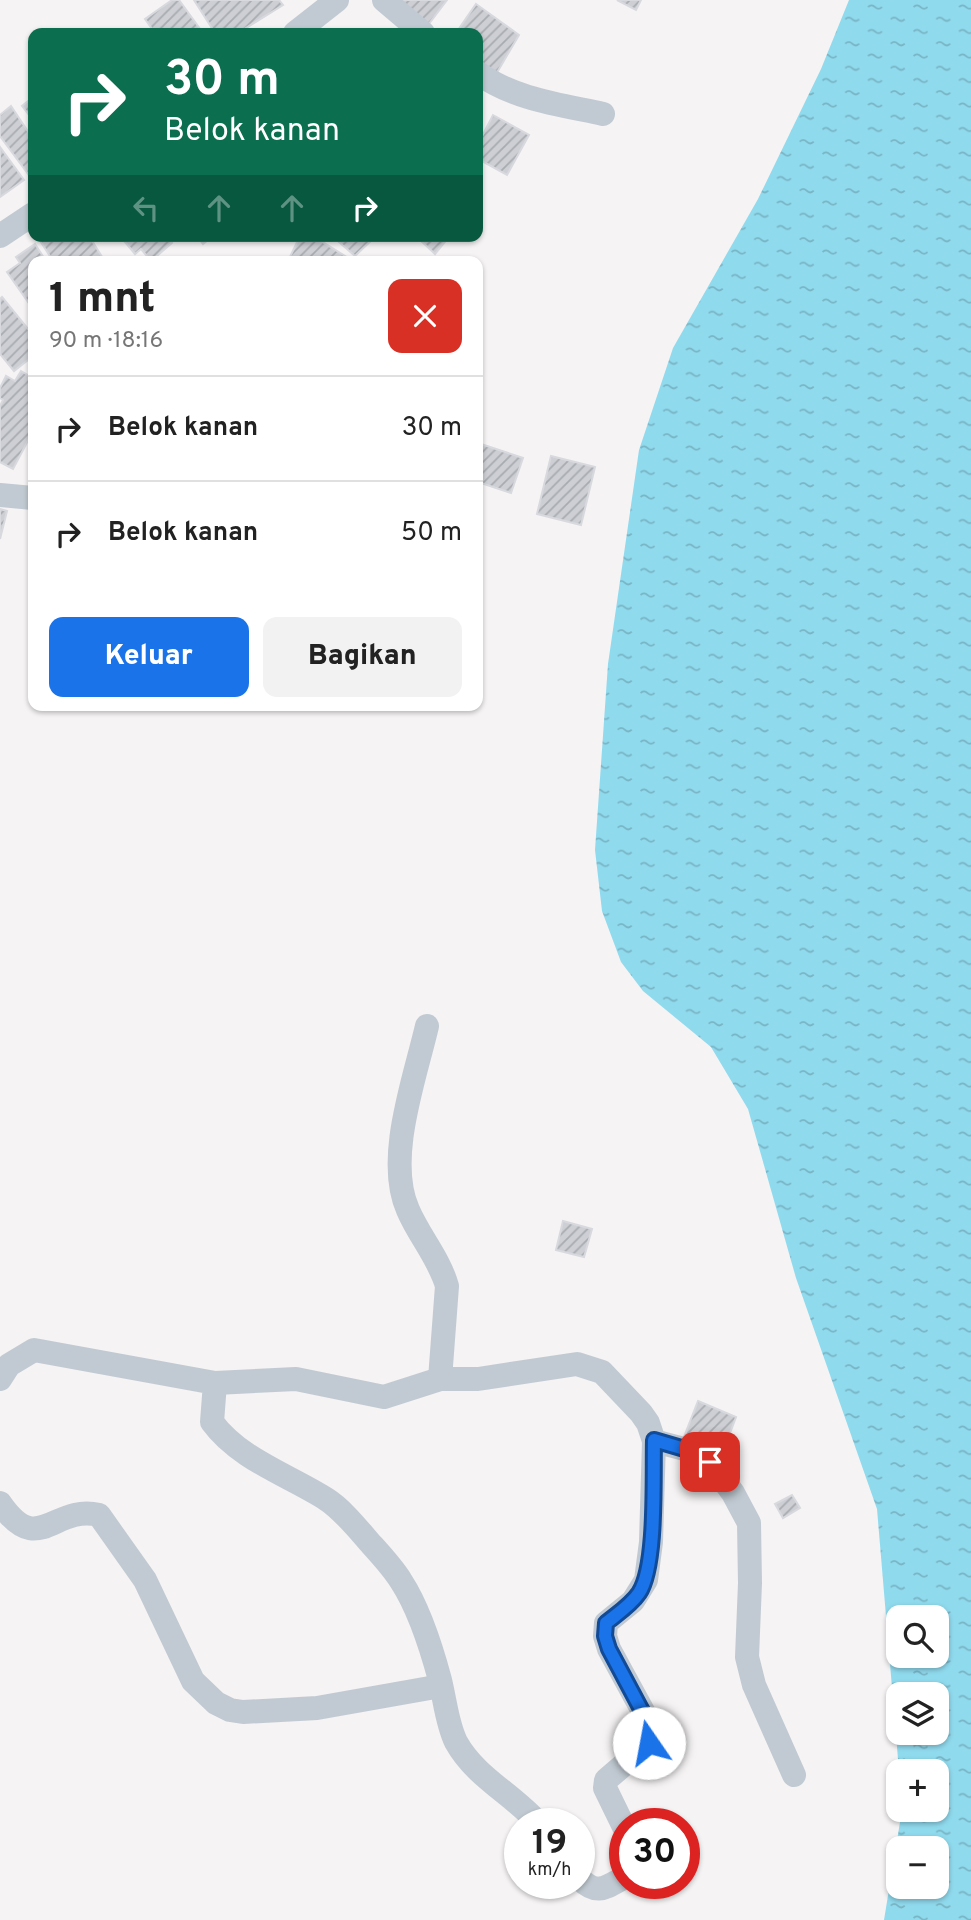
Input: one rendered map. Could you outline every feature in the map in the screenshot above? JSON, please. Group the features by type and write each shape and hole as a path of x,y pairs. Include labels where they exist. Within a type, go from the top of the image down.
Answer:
{"street":[{"path":"301,28 337,0"},
{"path":"384,0 417,28"},
{"path":"483,76 516,93 603,114"},
{"path":"0,236 28,217"},
{"path":"0,495 28,498"},
{"path":"427,1026 400,1140 400,1187 408,1210 443,1272 447,1286 440,1379"},
{"path":"0,1379 9,1364 34,1350 215,1383 296,1379 384,1397 440,1379 478,1379 577,1364 601,1372 648,1423 654,1440 651,1542 646,1580 633,1601 606,1623 605,1636 609,1649 650,1726 649,1743 606,1780 606,1788 615,1808"},
{"path":"215,1383 212,1422 221,1434 265,1465 329,1500 371,1544 402,1582 419,1620 441,1686 454,1738 464,1755 483,1776 523,1808"},
{"path":"654,1440 688,1450 710,1462 733,1493 748,1523 750,1583 747,1657 754,1685 794,1775"},
{"path":"0,1503 16,1523 33,1529 78,1513 99,1515 145,1580 193,1681 204,1693 230,1710 243,1712 317,1708 441,1686"}],"water":[{"path":"849,0 971,0 971,1920 884,1920 887,1899 949,1899 949,1836 898,1836 900,1822 949,1822 949,1759 898,1759 897,1745 949,1745 949,1682 892,1682 890,1668 949,1668 949,1605 886,1605 886,1616 877,1509 796,1278 748,1109 711,1047 643,991 621,962 602,911 595,850 608,664 639,450 673,348 758,199 821,69"}],"building":[{"path":"172,0 179,0 199,28 151,28 145,19"},
{"path":"194,0 279,0 283,5 246,28 212,28"},
{"path":"389,0 447,0 424,28"},
{"path":"617,0 641,0 636,10"},
{"path":"476,4 519,35 495,76 483,67 483,28 459,28"},
{"path":"28,101 28,114 22,106"},
{"path":"11,106 28,132 28,174 0,136 0,115"},
{"path":"493,115 529,135 507,175 483,162 483,134"},
{"path":"0,147 24,180 0,197"},
{"path":"41,242 93,242 102,256 50,256"},
{"path":"125,242 172,243 157,256 147,256 141,249 135,254"},
{"path":"297,242 323,242 345,256 290,256"},
{"path":"339,242 370,242 355,256"},
{"path":"422,242 445,242 435,254"},
{"path":"35,244 43,256 28,256 28,302 7,272 20,263 16,257"},
{"path":"2,297 28,329 28,360 14,371 0,354"},
{"path":"21,371 28,375 28,440 13,469 0,462 0,406 3,400 0,398 0,388 6,376 15,381"},
{"path":"483,445 523,458 511,493 483,484"},
{"path":"551,456 595,467 581,525 537,514"},
{"path":"0,509 7,511 0,539"},
{"path":"563,1221 592,1229 584,1257 556,1250"},
{"path":"698,1401 736,1417 723,1452 684,1437"},
{"path":"792,1495 800,1508 783,1518 775,1504"}],"route":[{"path":"649,1743 650,1726 609,1649 605,1636 606,1623 633,1601 646,1580 651,1542 654,1440 688,1450 710,1462"}]}
